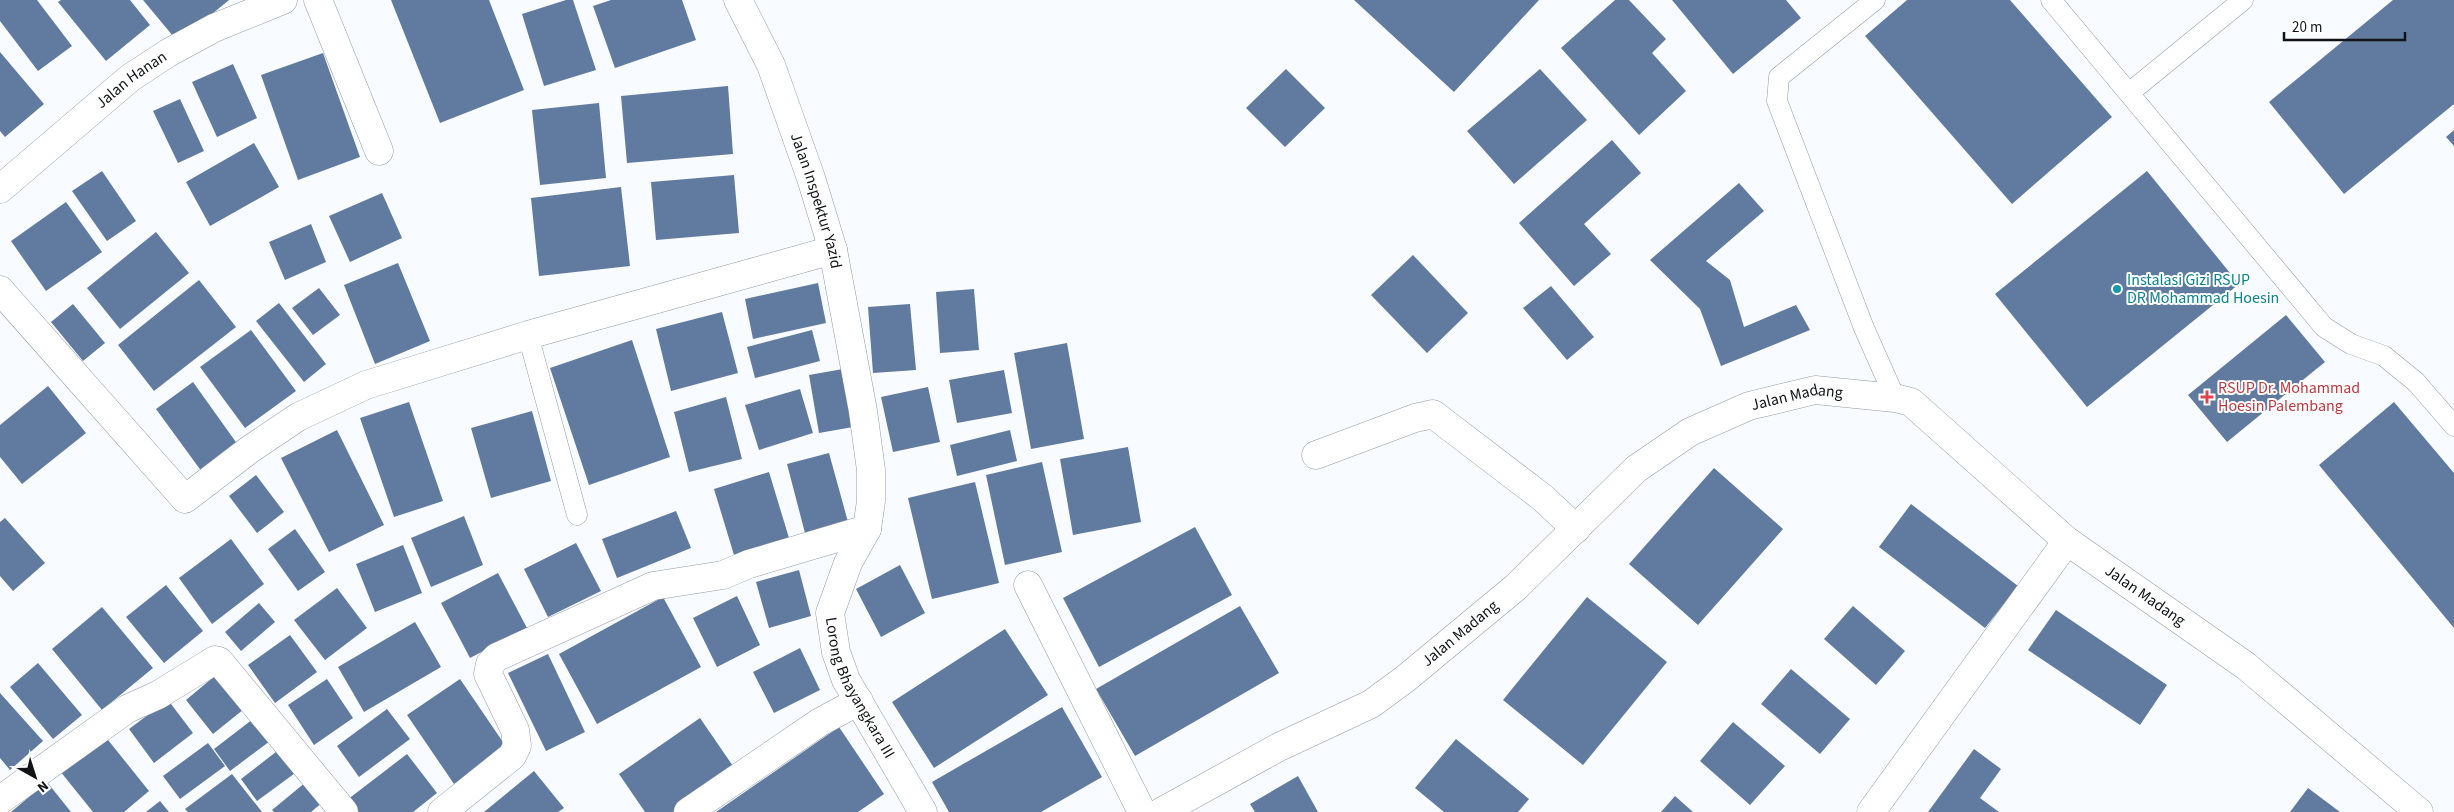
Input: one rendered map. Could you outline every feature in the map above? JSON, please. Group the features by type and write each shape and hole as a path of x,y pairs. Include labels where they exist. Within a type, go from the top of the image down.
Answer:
{"street":[{"name":"Jalan Hanan","path":"0,189 130,78 168,53 214,28 283,0"},
{"path":"318,0 378,151"},
{"name":"Jalan Inspektur Yazid","path":"738,0 771,65 811,178 833,250 863,411"},
{"path":"0,290 185,499 249,450 298,417 366,385 528,335 833,250"},
{"name":"Jalan Madang","path":"1161,812 1279,747 1371,704 1405,679 1516,587 1636,469 1690,432 1749,406 1816,390 1895,398 1911,402 2067,541 2246,666 2419,812"},
{"name":"Lorong Bhayangkara III","path":"863,411 872,502 867,529 848,563 830,613 836,652 846,680 923,812"},
{"path":"1316,455 1415,418 1433,414 1543,498 1576,529"},
{"path":"442,812 512,756 517,746 515,730 488,674 490,664 497,656 653,586 723,575 749,564 867,529"},
{"path":"1871,812 2067,541"},
{"path":"1028,585 1142,812"},
{"path":"0,800 127,709 158,695 215,660 219,660 344,812"},
{"path":"688,812 792,740 859,701"}],"lane":[{"path":"1875,0 1780,77 1777,101 1864,328 1895,398"},
{"path":"2051,0 2324,326 2351,344 2384,356 2416,382 2454,426"},
{"path":"2129,93 2243,0"},
{"path":"528,335 577,515"}],"building":[{"path":"0,0 37,0 72,46 38,71 0,21"},
{"path":"61,0 130,0 150,25 106,61 58,2"},
{"path":"143,0 229,0 178,42"},
{"path":"391,0 489,0 524,90 440,123"},
{"path":"566,0 573,0 596,70 544,86 522,14"},
{"path":"611,0 682,0 696,40 615,68 593,6"},
{"path":"1354,0 1539,0 1454,92"},
{"path":"1615,0 1629,0 1666,39 1652,53 1686,91 1639,135 1561,48"},
{"path":"1672,0 1786,0 1801,18 1733,74"},
{"path":"1907,0 2010,0 2112,117 2012,204 1865,36"},
{"path":"2393,0 2454,0 2454,104 2344,194 2269,102"},
{"path":"0,52 44,104 5,137 0,131"},
{"path":"323,53 360,157 298,180 261,75"},
{"path":"233,64 257,118 217,137 192,82"},
{"path":"1286,69 1325,108 1285,147 1246,108"},
{"path":"1540,69 1587,120 1514,184 1467,131"},
{"path":"728,86 733,154 627,163 621,96"},
{"path":"180,99 204,151 178,163 153,111"},
{"path":"599,103 606,178 540,185 532,110"},
{"path":"2454,130 2454,146 2446,137"},
{"path":"1612,140 1641,173 1584,224 1611,254 1574,286 1519,223"},
{"path":"254,143 279,187 210,226 186,182"},
{"path":"102,171 136,221 107,241 72,191"},
{"name":"Instalasi Gizi RSUP DR Mohammad Hoesin","path":"2147,171 2239,284 2087,407 1995,294"},
{"path":"734,175 739,233 656,240 651,182"},
{"path":"1739,183 1764,211 1706,261 1730,280 1744,327 1796,305 1810,330 1721,366 1700,309 1650,260"},
{"path":"621,187 630,266 539,276 531,198"},
{"path":"382,193 402,238 350,262 329,216"},
{"path":"66,202 102,252 46,291 11,241"},
{"path":"311,224 326,262 285,280 269,242"},
{"path":"156,232 189,273 120,329 87,288"},
{"path":"1413,255 1468,313 1427,353 1371,295"},
{"path":"398,263 430,341 375,364 344,285"},
{"path":"199,280 236,327 154,391 118,345"},
{"path":"818,283 826,323 753,339 745,299"},
{"path":"1551,286 1594,337 1567,360 1523,308"},
{"path":"319,288 340,315 313,335 292,308"},
{"path":"974,289 979,350 940,353 936,292"},
{"path":"279,303 326,364 304,382 256,321"},
{"path":"73,304 105,343 83,361 51,322"},
{"path":"910,304 916,370 873,373 868,307"},
{"path":"722,312 738,373 671,391 656,329"},
{"path":"2286,315 2325,362 2227,442 2188,395"},
{"path":"251,330 296,391 245,428 200,367"},
{"path":"812,330 820,361 755,378 747,347"},
{"path":"632,340 670,457 589,485 550,368"},
{"path":"1067,343 1084,439 1031,449 1014,353"},
{"path":"843,369 853,427 819,433 809,375"},
{"path":"1004,370 1012,413 957,423 949,380"},
{"path":"193,382 238,445 202,472 156,409"},
{"path":"48,386 86,433 22,484 0,457 0,425"},
{"path":"928,387 940,442 893,452 881,397"},
{"path":"800,389 813,433 759,450 745,405"},
{"path":"726,397 742,459 689,472 674,412"},
{"path":"409,402 443,501 394,517 360,418"},
{"path":"2394,402 2454,473 2454,628 2319,465"},
{"path":"532,411 551,481 491,498 471,428"},
{"path":"337,430 384,525 329,552 281,458"},
{"path":"1010,430 1017,461 957,476 950,445"},
{"path":"1128,447 1141,522 1073,535 1060,459"},
{"path":"829,453 848,522 805,533 787,464"},
{"path":"1042,462 1062,552 1005,565 986,475"},
{"path":"1714,468 1783,529 1698,625 1629,564"},
{"path":"769,472 789,538 734,555 714,489"},
{"path":"256,475 284,512 257,533 229,496"},
{"path":"975,482 999,583 932,599 908,498"},
{"path":"1911,504 2018,586 1985,628 1879,547"},
{"path":"676,511 691,548 617,578 602,539"},
{"path":"464,516 483,565 431,587 411,538"},
{"path":"5,518 45,563 13,591 0,576 0,522"},
{"path":"1195,527 1232,595 1099,667 1063,598"},
{"path":"295,529 325,572 298,591 268,549"},
{"path":"231,539 264,584 212,624 179,578"},
{"path":"576,543 601,591 548,617 524,569"},
{"path":"403,545 422,593 375,612 356,564"},
{"path":"900,565 925,613 881,637 856,589"},
{"path":"799,570 811,616 769,628 756,582"},
{"path":"498,573 527,628 470,658 441,603"},
{"path":"166,585 203,631 164,663 126,617"},
{"path":"337,588 367,628 325,660 294,620"},
{"path":"737,596 760,645 717,667 693,618"},
{"path":"663,597 701,667 597,724 559,654"},
{"path":"1587,597 1667,662 1583,765 1503,700"},
{"path":"259,603 275,622 241,651 225,632"},
{"path":"1240,606 1279,673 1135,756 1096,689"},
{"path":"1853,606 1905,651 1876,685 1824,639"},
{"path":"102,607 153,668 102,710 52,649"},
{"path":"2056,610 2167,685 2140,725 2028,650"},
{"path":"415,622 441,667 364,712 338,667"},
{"path":"1005,629 1048,695 934,768 892,702"},
{"path":"290,635 317,672 275,703 248,665"},
{"path":"800,648 820,690 774,713 753,672"},
{"path":"548,654 585,732 546,751 508,673"},
{"path":"38,663 82,715 53,739 10,687"},
{"path":"1791,669 1850,719 1820,754 1761,704"},
{"path":"216,675 244,709 213,734 186,700"},
{"path":"327,679 353,718 314,745 288,705"},
{"path":"460,679 507,748 454,784 407,715"},
{"path":"0,693 43,741 10,770 0,758"},
{"path":"168,700 193,733 154,763 129,729"},
{"path":"1062,707 1102,777 1041,812 949,812 932,782"},
{"path":"387,709 410,739 359,777 337,746"},
{"path":"700,718 735,769 674,812 645,812 619,774"},
{"path":"253,719 270,741 230,771 214,749"},
{"path":"1733,722 1785,766 1750,805 1700,761"},
{"path":"839,727 884,794 858,812 716,812"},
{"path":"104,735 149,791 124,812 93,812 60,771"},
{"path":"1456,739 1529,799 1518,812 1444,812 1415,788"},
{"path":"208,743 225,766 180,799 163,776"},
{"path":"285,745 302,768 257,801 241,779"},
{"path":"1974,749 2001,769 1980,798 1999,812 1928,812"},
{"path":"407,754 437,793 413,812 357,812 347,800"},
{"path":"534,771 564,808 558,812 484,812"},
{"path":"232,774 262,812 188,812 185,809"},
{"path":"1298,776 1318,812 1255,812 1250,804"},
{"path":"47,782 71,812 11,812"},
{"path":"306,782 323,802 311,812 274,812 272,810"},
{"path":"2308,788 2340,812 2290,812"},
{"path":"1675,796 1693,812 1661,812"},
{"path":"160,801 169,812 146,812"}],"place":[{"name":"Instalasi Gizi RSUP DR Mohammad Hoesin","path":"2117,289"},
{"name":"RSUP Dr. Mohammad Hoesin Palembang","path":"2207,397"}]}
